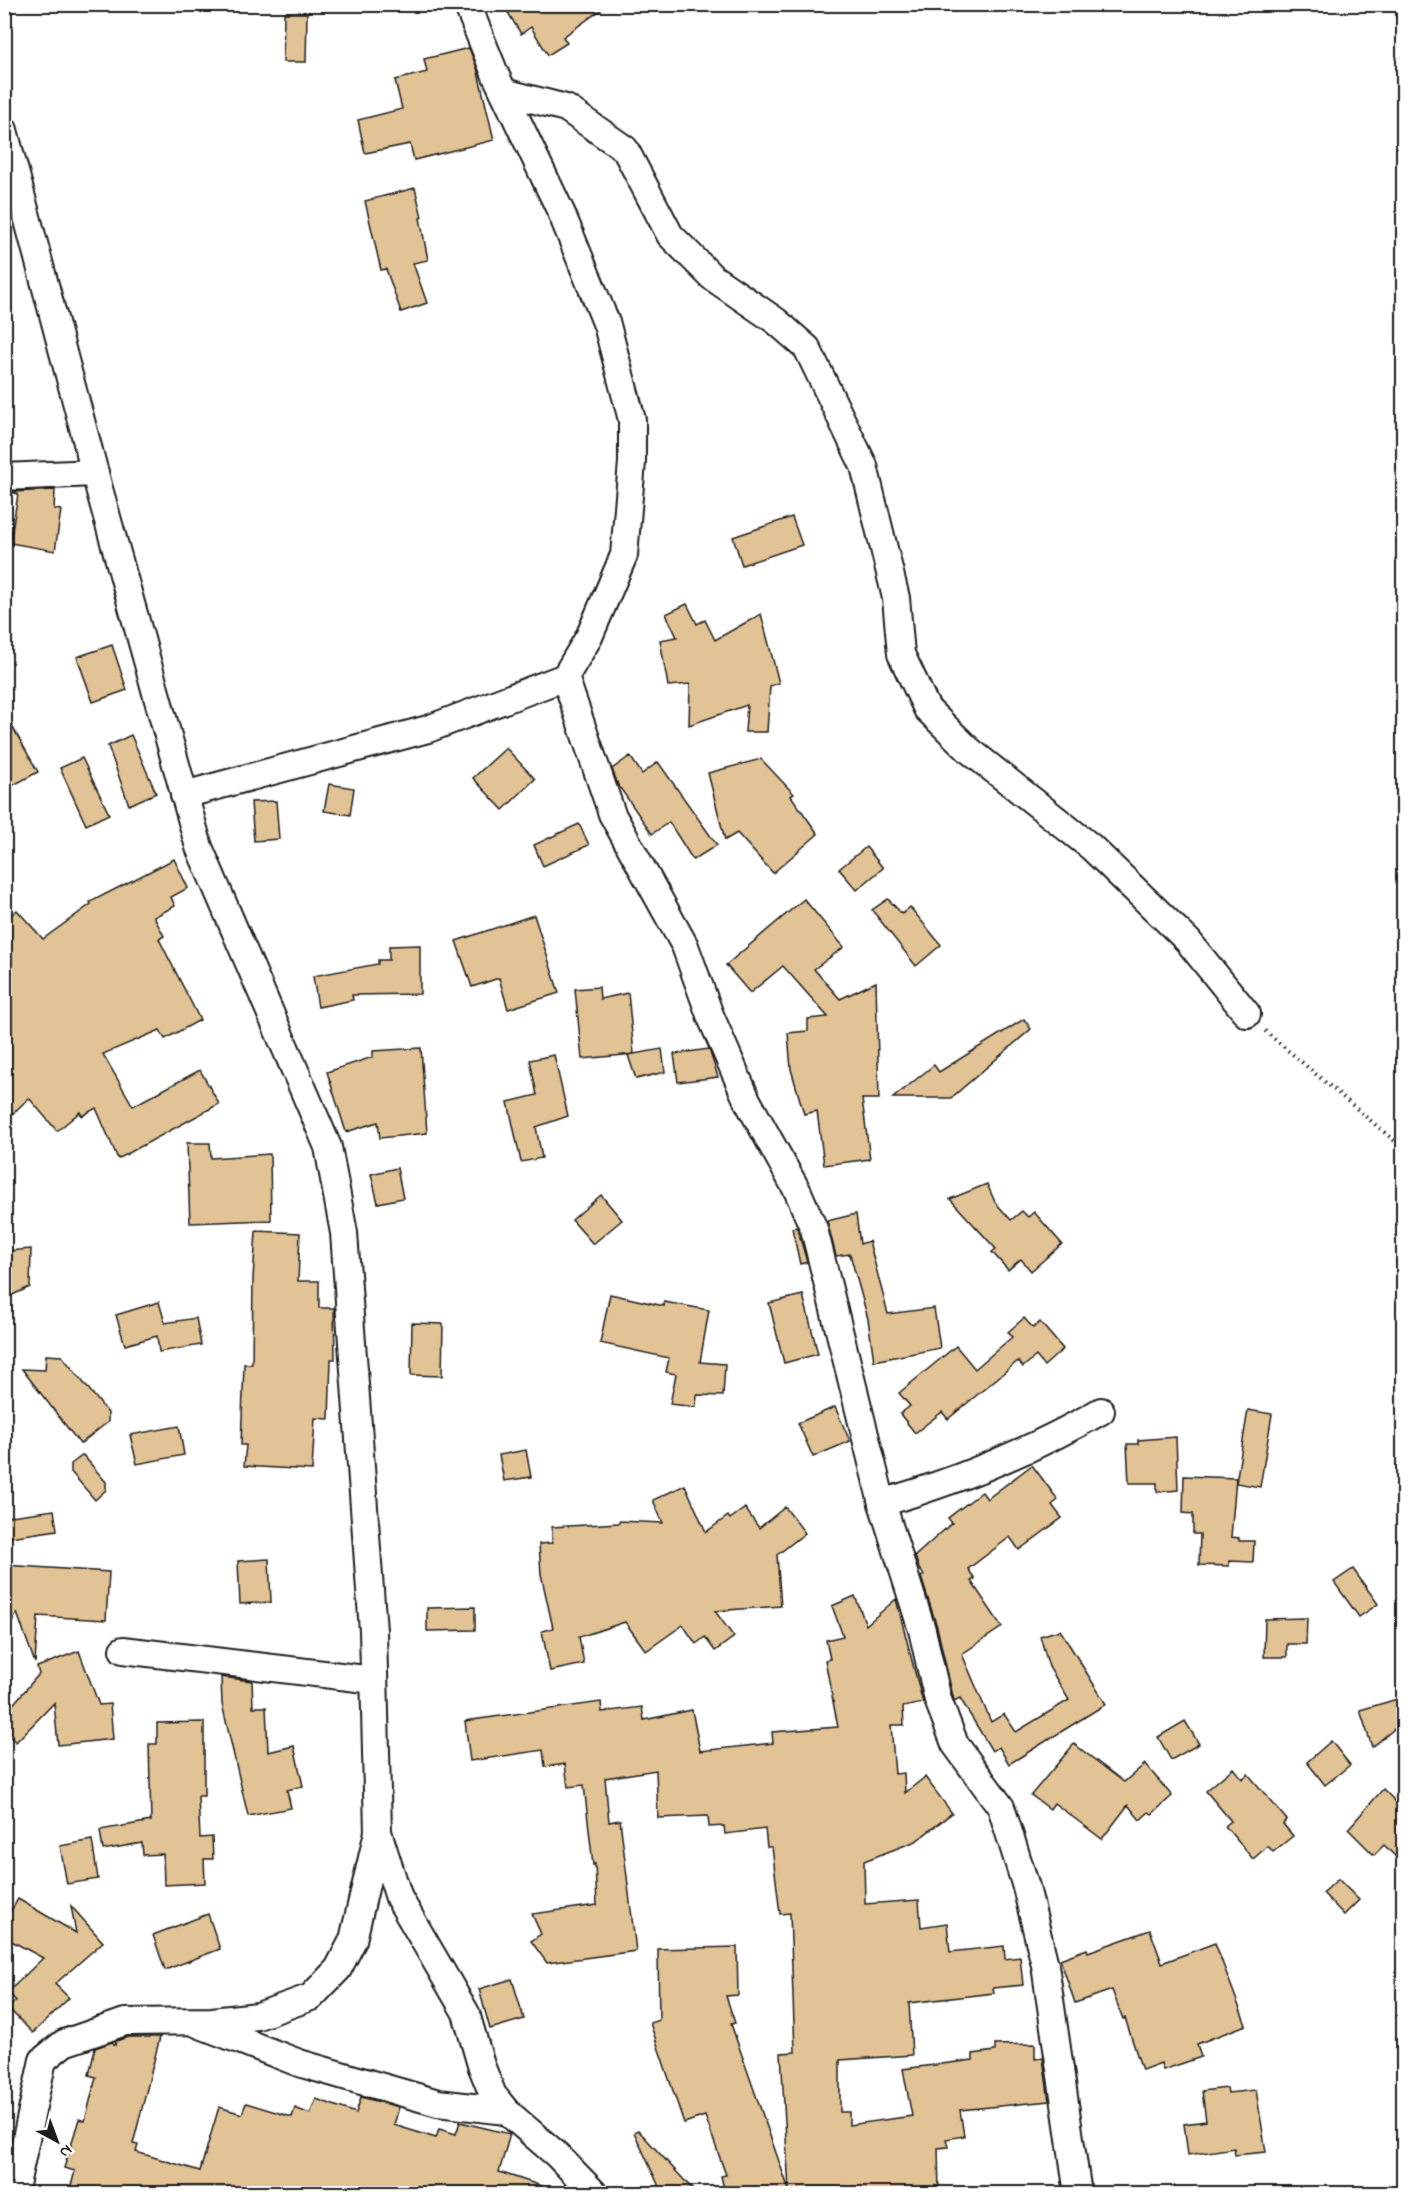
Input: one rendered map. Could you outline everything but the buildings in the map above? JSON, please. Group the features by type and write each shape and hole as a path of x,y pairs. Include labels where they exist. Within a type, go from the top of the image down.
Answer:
{"street":[{"path":"184,795 428,729 565,677 589,637 624,555 632,462 632,420 607,325 561,212 504,92 467,4"},
{"path":"504,92 566,108 625,149 670,235 712,277 776,321 807,348 864,466 896,598 901,654 927,709 969,750 1091,847 1188,940 1247,1014"},
{"path":"4,130 95,473 199,848 328,1147 344,1233 373,1630 378,1832 353,1940 338,1969 311,1997 258,2016 189,2021 125,2022 64,2043 43,2060 14,2193"},
{"path":"4,477 95,473"},
{"path":"565,677 612,813 686,946 710,1015 747,1100 798,1192 814,1229 882,1503 921,1630 946,1723 955,1744 1001,1807 1011,1833 1045,1965 1078,2193"},
{"path":"882,1503 934,1488 1065,1432 1101,1411"},
{"path":"123,1650 374,1680"},
{"path":"378,1832 399,1898 466,2013 481,2066 493,2095 506,2111 557,2155 595,2193"},
{"path":"189,2021 299,2063 438,2103 506,2111"}],"path":[{"path":"1247,1014 1404,1149"}]}
